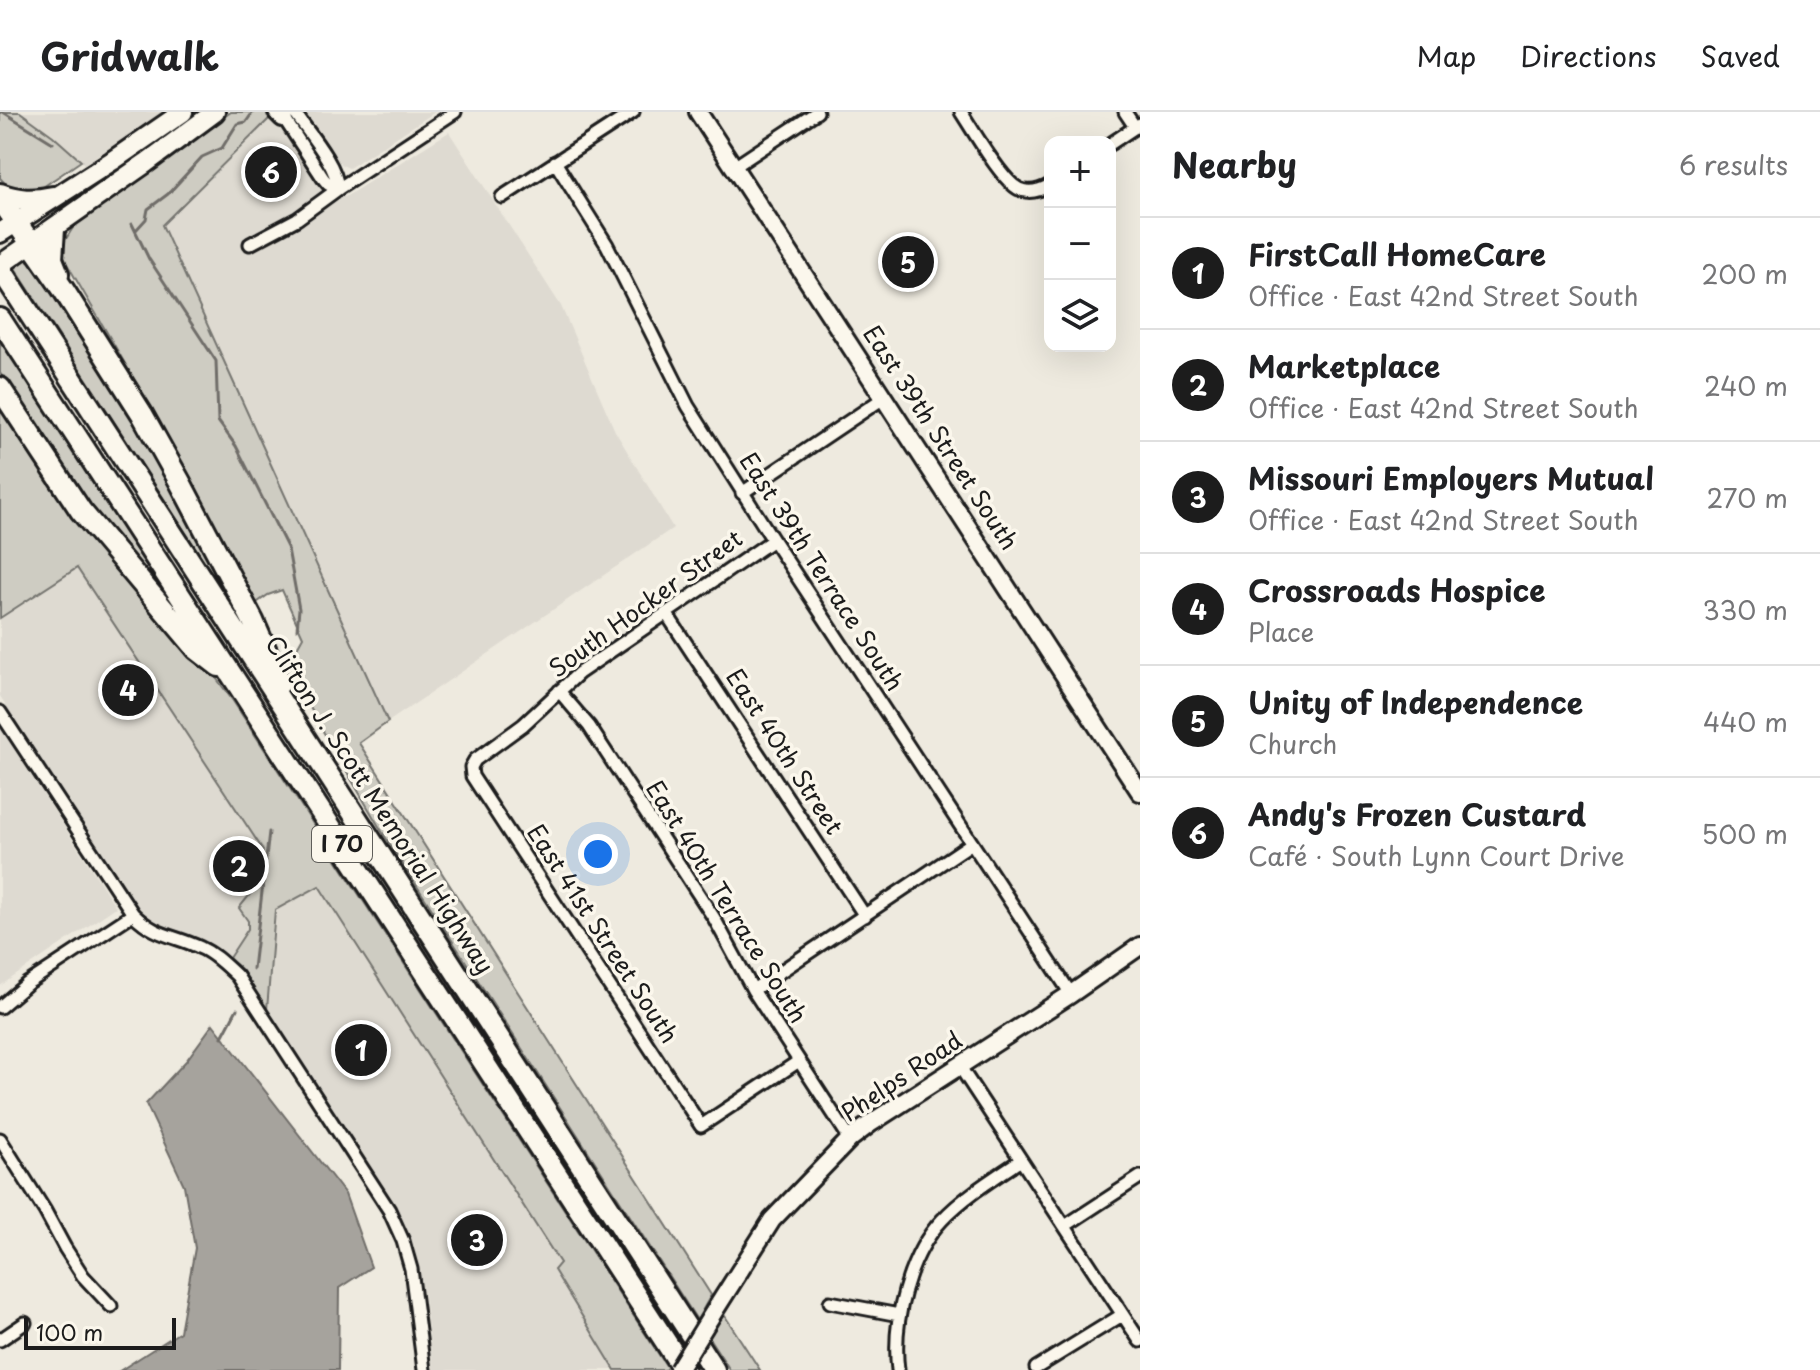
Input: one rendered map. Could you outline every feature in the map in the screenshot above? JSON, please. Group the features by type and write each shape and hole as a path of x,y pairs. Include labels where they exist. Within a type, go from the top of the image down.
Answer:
{"highway":[{"path":"53,197 32,201 0,196 7,229 63,289 142,414 253,621 306,741"},
{"path":"54,229 52,259 63,289"},
{"name":"Clifton J. Scott Memorial Highway","path":"0,267 714,1370"},
{"name":"I 70","path":"0,319 681,1370"},
{"path":"0,388 81,511 197,649 235,678"}],"main road":[{"path":"7,229 183,112"},
{"path":"0,267 215,112"},
{"name":"East 39th Street South","path":"698,112 1140,792"},
{"name":"Phelps Road","path":"681,1370 772,1220 850,1139 1140,946"}],"street":[{"path":"250,244 297,219 455,112"},
{"path":"502,197 633,112"},
{"path":"734,167 817,112"},
{"path":"961,112 1007,179 1019,189 1030,191 1044,187"},
{"path":"1116,140 1138,126 1125,112"},
{"path":"284,113 323,178 338,189"},
{"name":"East 39th Terrace South","path":"555,162 614,259 688,406 1071,994"},
{"name":"South Hocker Street","path":"742,493 885,397"},
{"name":"South Hocker Street","path":"471,765 480,755 523,725 579,673 773,540"},
{"name":"East 40th Street","path":"666,613 865,916"},
{"name":"East 40th Terrace South","path":"559,691 589,726 714,918 753,990 850,1139"},
{"path":"0,712 133,914 155,932 208,951 237,976 389,1210 411,1269 424,1370"},
{"name":"East 41st Street South","path":"471,765 472,776 701,1126 799,1061"},
{"path":"753,990 972,843"},
{"path":"0,1007 28,983 133,914"},
{"path":"960,1067 1140,1341"},
{"path":"0,1139 83,1276 111,1306"},
{"path":"898,1370 899,1315 916,1261 941,1221 981,1187 1021,1160"},
{"path":"1065,1226 1140,1177"},
{"path":"830,1302 899,1315"},
{"path":"1036,1368 1122,1315"},
{"path":"0,1340 25,1323"}],"shaded area":[{"path":"0,112 20,112 81,161 37,191 12,191 0,178"},
{"path":"20,112 172,112 84,164"},
{"path":"231,112 269,112 273,115 162,225 388,722 359,743 711,1295 697,1320 384,835 317,721 288,664 303,637 282,590 255,604 163,429 63,257 64,242 74,226"},
{"path":"305,112 435,112 349,168 334,156"},
{"path":"273,115 323,188 345,197 449,132 561,306 615,431 673,528 388,722 162,225"},
{"path":"24,259 31,262 140,430 236,600 231,603 15,268"},
{"path":"0,339 165,594 78,494 0,373"},
{"path":"0,401 233,701 667,1367 665,1370 615,1370 554,1270 560,1263 319,886 275,910 267,1010 242,970 229,958 248,929 248,921 239,908 256,887 263,850 77,568 0,618"},
{"path":"77,568 263,850 256,887 239,908 248,921 248,929 229,958 208,944 162,930 140,911 0,696 0,618"},
{"path":"0,727 116,907 0,986"},
{"path":"319,886 560,1263 554,1270 615,1370 433,1370 424,1297 414,1247 406,1227 267,1010 275,910"},
{"path":"213,1024 345,1194 371,1267 339,1288 338,1370 121,1370 180,1332 195,1248 184,1185 146,1104 186,1061"},
{"path":"723,1313 760,1370 730,1370 709,1338"}],"waterway":[{"path":"3,112 53,143"},
{"path":"136,230 146,219 148,209 168,194 202,157 222,148 237,124 246,122 253,112"},
{"path":"132,224 149,259 216,361 218,421 236,446 288,549 299,609 297,629"},
{"path":"253,969 269,832"},
{"path":"222,1037 237,1009"}],"place":[{"name":"Andy's Frozen Custard","path":"271,172"},
{"name":"Unity of Independence","path":"908,262"},
{"name":"Crossroads Hospice","path":"128,690"},
{"name":"Marketplace","path":"239,866"},
{"name":"FirstCall HomeCare","path":"361,1050"},
{"name":"Missouri Employers Mutual","path":"477,1240"}]}
